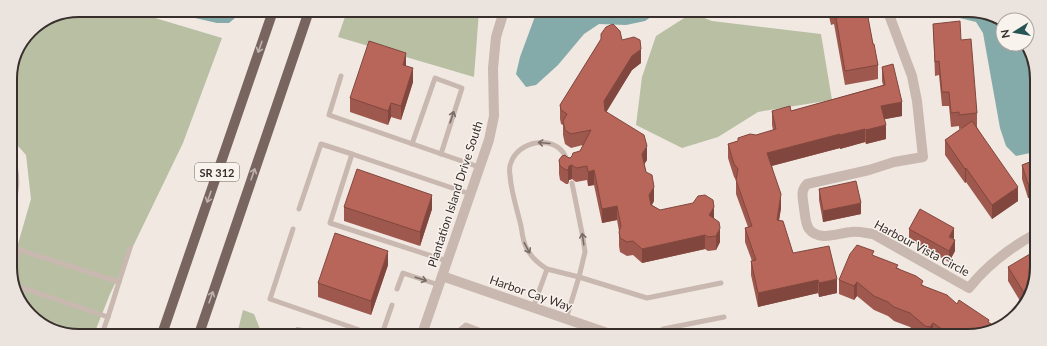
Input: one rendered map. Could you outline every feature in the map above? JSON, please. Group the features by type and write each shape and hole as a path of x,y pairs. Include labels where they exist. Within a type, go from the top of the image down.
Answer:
{"main road":[{"name":"SR 312","path":"164,329 271,17"},
{"name":"SR 312","path":"201,329 307,17"}],"street":[{"name":"Plantation Island Drive South","path":"424,329 489,140 494,116 493,68 496,37 502,17"},
{"name":"Harbour Vista Circle","path":"890,17 912,76 917,101 923,157 894,162 870,170 807,184 802,194 807,225 814,233 821,235 834,236 850,232 873,234 969,288 981,273 1001,256 1030,237"},
{"name":"Harbor Cay Way","path":"440,281 533,308 595,329"}],"lane":[{"path":"341,76 329,115 479,167"},
{"path":"412,144 435,78 462,88 441,154"},
{"path":"569,168 566,157 556,145 540,142 530,144 517,152 512,160 510,167 512,190 525,246 540,264 547,268 647,298 721,283"},
{"path":"299,209 321,144 470,194"},
{"path":"352,154 330,223 447,260"},
{"path":"566,319 585,252 572,183"},
{"path":"293,229 270,299 357,329"},
{"path":"104,329 130,248"},
{"path":"17,253 18,250 120,282"},
{"path":"533,308 547,268"},
{"path":"397,289 403,273 440,281"},
{"path":"20,287 108,317"},
{"path":"384,329 392,305"},
{"path":"662,329 724,317"},
{"path":"461,329 466,326 475,329"}],"green space":[{"path":"79,17 152,17 222,38 183,143 110,294 96,329 63,327 48,321 30,305 20,287 17,267 17,247 31,199 26,155 17,145 17,75 19,63 23,52 30,41 38,32 48,25 59,20"},
{"path":"345,17 479,17 474,77 338,37"},
{"path":"686,17 702,17 712,21 821,34 832,100 758,112 718,137 682,148 636,125 642,77 656,36"},
{"path":"243,310 254,314 260,329 238,329"},
{"path":"296,327 311,329 296,329"}],"water":[{"path":"191,17 235,17 229,23 217,23"},
{"path":"535,17 651,17 645,21 626,25 599,24 584,34 558,65 536,85 526,87 516,74 520,57"},
{"path":"956,17 984,19 995,24 995,52 1024,52 1029,67 1030,79 1030,153 1016,156 1006,146 1000,128 983,33 976,22"}],"building":[{"path":"836,17 868,17 878,65 845,71"},
{"path":"960,21 961,40 971,39 977,113 959,115 959,112 951,113 949,92 942,92 939,61 935,62 933,24"},
{"path":"613,24 620,31 622,40 634,37 640,40 641,49 632,56 604,101 605,111 644,135 647,146 642,154 646,172 652,175 654,187 649,195 651,205 660,210 693,203 698,196 705,195 713,200 714,207 709,215 719,222 720,228 716,236 708,237 705,235 642,249 633,241 627,242 620,238 619,232 621,226 617,206 602,209 594,170 588,172 587,166 576,168 572,165 569,166 568,170 566,170 560,166 559,160 562,156 565,155 570,158 573,153 580,151 591,130 571,134 565,130 563,121 567,114 561,110 560,105 601,39 601,34 606,27"},
{"path":"369,41 406,53 403,65 413,68 401,106 391,103 388,111 350,98"},
{"path":"893,64 902,102 881,106 886,125 840,134 767,153 781,194 777,220 783,221 793,253 829,246 837,279 819,283 818,280 758,293 751,261 756,260 745,228 752,226 736,180 738,169 734,164 728,144 738,141 738,138 750,134 756,135 776,129 772,111 790,106 791,111 885,85 882,67"},
{"path":"972,121 1018,187 992,205 945,140"},
{"path":"1030,162 1030,183 1028,184 1022,165"},
{"path":"357,169 432,195 420,232 344,207"},
{"path":"856,181 861,203 823,211 819,189"},
{"path":"920,209 954,228 949,237 955,240 949,251 909,229"},
{"path":"335,233 388,251 371,301 318,283"},
{"path":"857,245 874,251 872,255 898,265 896,268 916,276 923,281 921,285 947,295 957,304 959,300 989,320 988,322 992,324 972,329 942,329 933,323 930,327 925,326 910,313 894,307 888,302 874,296 857,282 854,286 839,280 850,254"},
{"path":"1030,254 1028,283 1024,293 1008,267"}]}
